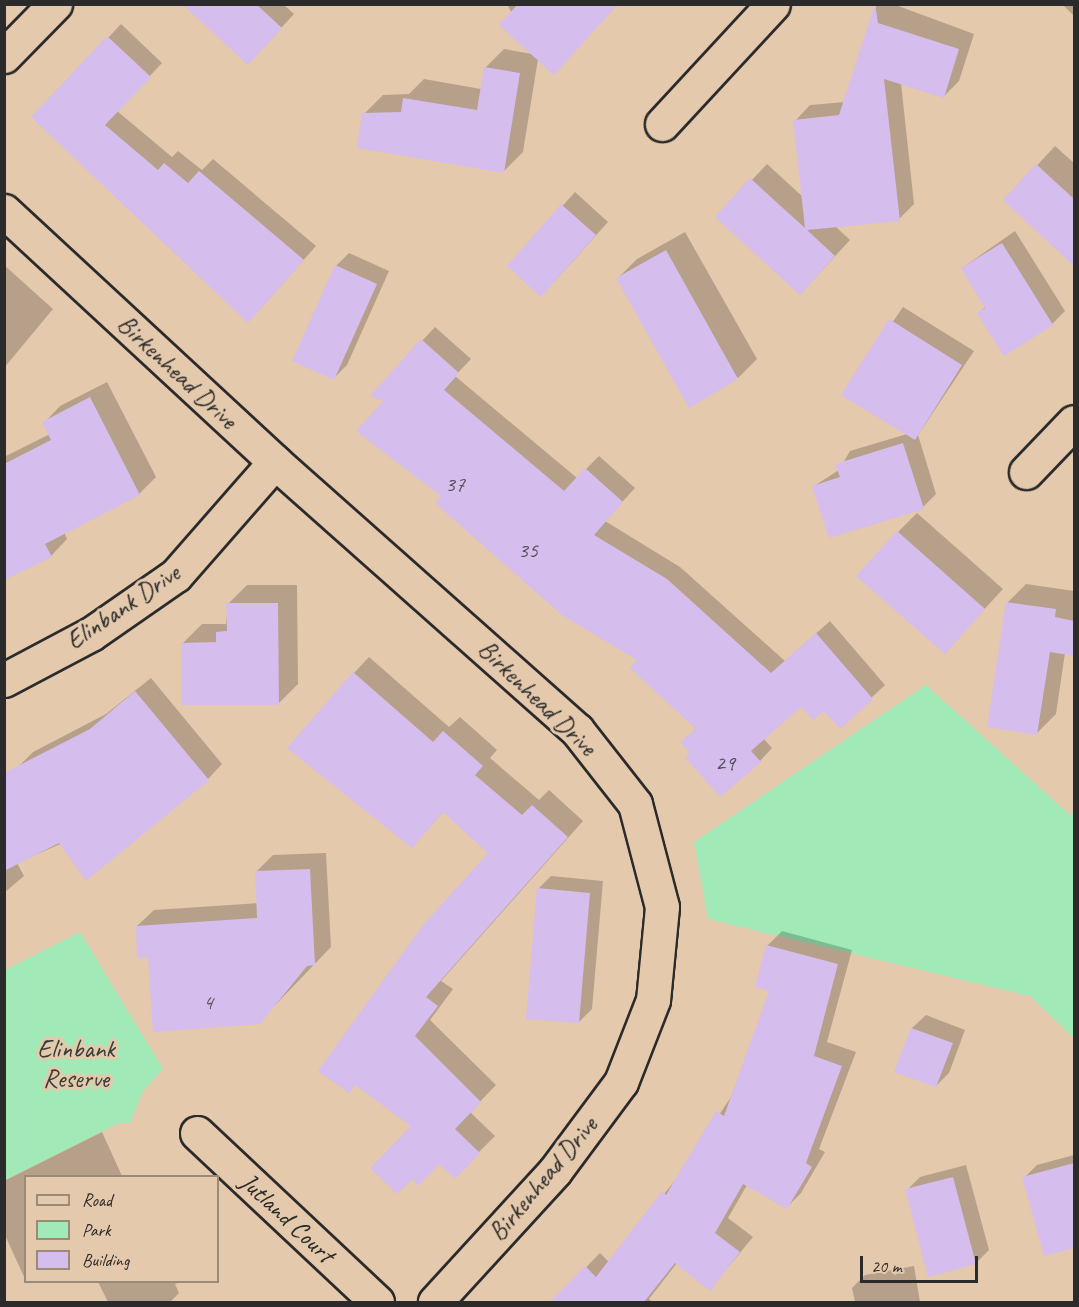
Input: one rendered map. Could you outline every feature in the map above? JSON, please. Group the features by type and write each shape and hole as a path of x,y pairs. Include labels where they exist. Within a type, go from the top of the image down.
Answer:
{"street":[{"path":"4,56 55,4"},
{"path":"662,124 773,4"},
{"name":"Birkenhead Drive","path":"4,211 275,462 577,730 635,804 662,907 653,1000 621,1082 555,1171 435,1302"},
{"path":"1026,472 1074,422"},
{"name":"Elinbank Drive","path":"4,680 91,634 176,575 275,462"},
{"name":"Jutland Court","path":"197,1134 377,1302"}],"green space":[{"path":"926,685 1070,815 1074,811 1074,1038 1030,996 708,919 694,842"},
{"name":"Elinbank Reserve","path":"80,932 163,1069 143,1091 130,1123 119,1123 5,1180 5,970"}],"building":[{"path":"182,4 256,4 282,28 248,65"},
{"path":"518,4 618,4 554,75 499,25"},
{"path":"875,4 878,23 959,49 944,98 884,79 900,221 807,230 835,256 800,295 715,217 750,178 805,228 793,120 839,115"},
{"path":"107,36 151,77 105,125 158,170 164,163 188,183 199,171 304,260 248,323 31,117"},
{"path":"484,67 520,73 504,173 357,148 362,113 401,112 403,98 477,110"},
{"path":"1036,164 1074,199 1074,266 1003,200"},
{"path":"561,204 596,235 541,297 507,266"},
{"path":"1002,243 1053,325 1004,356 977,313 985,308 961,268"},
{"path":"666,250 738,379 689,408 616,278"},
{"path":"335,265 377,284 334,380 292,361"},
{"path":"889,319 962,365 915,440 841,395"},
{"path":"421,339 459,373 444,390 564,491 585,468 623,502 594,535 667,579 771,673 816,633 873,699 840,729 824,711 813,720 801,707 751,751 761,762 720,797 685,757 690,753 680,742 696,729 630,668 637,660 562,615 435,503 441,496 356,431 383,401 370,396"},
{"path":"90,397 140,495 45,544 52,557 4,580 4,464 51,440 42,422"},
{"path":"903,443 924,509 829,538 812,486 840,477 835,464"},
{"path":"897,531 985,609 945,654 856,576"},
{"path":"1006,602 1056,609 1055,617 1074,621 1074,656 1050,652 1037,735 987,727"},
{"path":"226,603 278,603 279,705 181,705 181,643 216,642 216,632 227,631"},
{"path":"353,672 433,742 443,731 483,766 475,775 522,815 532,805 568,837 426,997 438,1006 415,1036 481,1102 455,1129 480,1153 455,1179 439,1164 418,1186 412,1179 397,1194 370,1168 411,1126 355,1085 349,1093 318,1071 423,925 488,853 443,812 412,848 287,748"},
{"path":"135,691 209,780 86,881 59,843 4,871 4,773 90,729"},
{"path":"310,869 315,965 307,966 260,1024 153,1032 148,957 137,958 136,926 257,918 255,871"},
{"path":"537,888 590,893 579,1023 526,1019"},
{"path":"766,945 838,964 814,1056 842,1066 806,1163 812,1167 787,1209 743,1184 715,1233 740,1252 710,1291 675,1263 644,1302 550,1302 585,1266 596,1277 662,1191 666,1195 716,1111 724,1116 769,991 755,987"},
{"path":"911,1028 953,1043 936,1087 894,1072"},
{"path":"1074,1163 1074,1248 1044,1256 1022,1177"},
{"path":"953,1177 976,1264 928,1277 905,1189"}]}
